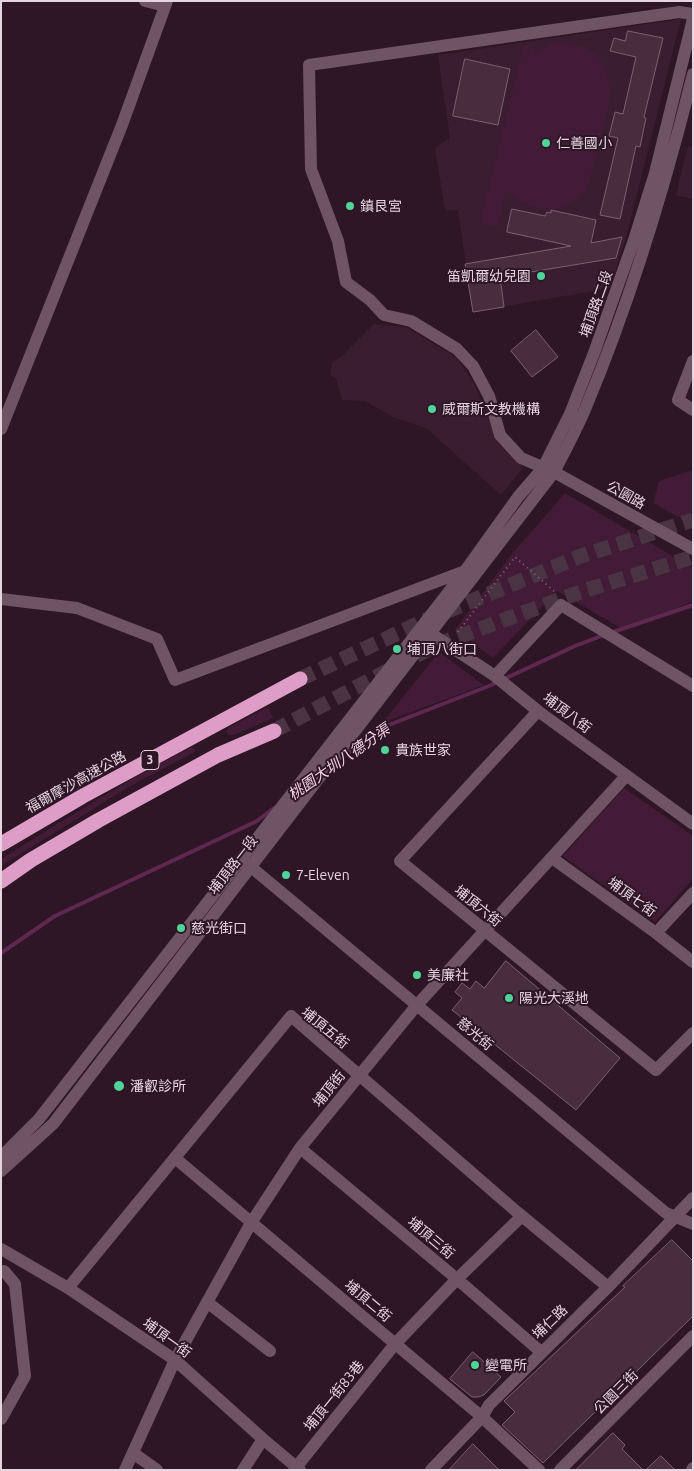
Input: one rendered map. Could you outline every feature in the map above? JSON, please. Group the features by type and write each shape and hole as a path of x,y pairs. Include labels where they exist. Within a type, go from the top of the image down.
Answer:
{"highway":[{"name":"福爾摩沙高速公路","path":"1,844 83,796 300,679"},
{"name":"3","path":"1,881 31,860 99,820 218,754 274,731"},
{"path":"203,732 218,754"}],"street":[{"path":"1,429 122,125 166,4 145,1"},
{"name":"公園路","path":"693,14 679,12 309,66 311,169 338,241 346,282 370,300 384,315 411,321 457,349 473,366 489,396 500,435 520,458 549,470 693,549"},
{"name":"埔頂路二段","path":"466,571 518,496 549,470 634,240 655,173 693,19"},
{"name":"埔頂路二段","path":"480,569 549,470 586,408 619,321 647,239 672,157 693,74"},
{"path":"693,361 678,400 693,410"},
{"name":"埔頂路一段","path":"426,630 480,569"},
{"path":"1,599 77,608 157,639 175,680 466,571"},
{"name":"埔頂路一段","path":"1,1171 53,1124 246,863 426,630 466,571"},
{"path":"495,676 561,605 693,686"},
{"name":"埔頂八街","path":"426,630 495,676 538,711 693,824"},
{"name":"埔頂六街","path":"538,711 400,861 656,1070 693,1033"},
{"name":"埔頂街","path":"125,1470 175,1360 251,1223 300,1148 417,1005 626,776"},
{"name":"埔頂七街","path":"552,858 693,962"},
{"name":"埔頂路一段","path":"1,1157 39,1119 246,863"},
{"name":"慈光街","path":"246,863 666,1213 693,1224"},
{"path":"656,933 693,893"},
{"name":"埔頂五街","path":"68,1288 291,1016 522,1216 608,1287"},
{"name":"埔頂三街","path":"300,1148 541,1352"},
{"name":"埔頂二街","path":"175,1158 482,1417 539,1470"},
{"name":"埔仁路","path":"431,1470 482,1417 489,1405 608,1287 693,1198"},
{"name":"埔頂一街83巷","path":"297,1469 395,1344 457,1279 522,1216"},
{"name":"埔頂一街","path":"1,1249 68,1288 175,1360 297,1469"},
{"path":"1,1419 25,1376 15,1284 2,1273 14,1257"},
{"path":"207,1302 270,1352"},
{"name":"公園三街","path":"560,1470 693,1336"},
{"path":"243,1470 263,1439"},
{"path":"133,1453 157,1470"}],"path":[{"path":"458,632 515,557 556,592"}],"shaded area":[{"name":"仁善國小","path":"681,19 626,237 610,288 473,312 458,210 445,211 435,148 450,138 438,55"},
{"path":"550,44 574,44 586,48 602,62 607,73 610,97 608,111 587,189 568,205 547,209 536,208 526,204 506,190 498,228 480,223 524,45 536,47 535,54"},
{"path":"688,146 693,147 693,199 676,195"},
{"name":"威爾斯文教機構","path":"374,324 406,327 457,358 475,385 498,443 523,468 501,495 426,428 393,417 365,401 342,400 336,378 330,375 332,363 341,357"},
{"path":"693,470 693,525 653,503 659,481"},
{"path":"565,493 693,568 693,601 624,630 557,591 493,658 455,630 511,555"},
{"path":"439,652 484,685 382,723"},
{"path":"268,707 273,718 234,735 228,735 226,731 228,728"},
{"path":"191,747 195,749 195,752 132,785 1,866 1,859 24,844 119,787"},
{"path":"624,788 693,836 693,879 655,922 563,856"}],"building":[{"path":"628,31 663,38 644,117 646,118 640,147 636,146 620,219 600,215 618,138 609,136 615,112 623,114 636,57 610,51 614,38 625,41"},
{"path":"465,59 510,69 498,125 453,116"},
{"path":"512,209 545,216 547,212 551,213 551,210 596,220 591,243 622,237 616,258 500,277 504,307 473,312 465,264 571,246 507,232"},
{"path":"536,330 558,357 532,377 511,351"},
{"name":"陽光大溪地","path":"506,961 620,1058 576,1110 452,1010 462,998 455,992 462,983 470,989 476,981 484,988"},
{"path":"672,1240 693,1261 693,1316 543,1463 502,1425 515,1412 504,1401"},
{"name":"變電所","path":"473,1352 501,1377 484,1395 478,1397 472,1397 450,1379"},
{"path":"613,1433 625,1445 622,1449 643,1470 576,1470"},
{"path":"473,1444 499,1470 449,1470"},
{"path":"661,1456 675,1470 646,1470"}],"waterway":[{"name":"桃園大圳八德分渠","path":"613,632 693,605"},
{"name":"桃園大圳八德分渠","path":"340,759 381,728 489,686 575,646 604,635"},
{"name":"桃園大圳八德分渠","path":"1,953 55,916 257,821 274,808"}],"tunnel":[{"path":"300,679 428,619 581,556 693,520"},
{"path":"274,731 436,645 586,590 693,557"}],"place":[{"name":"仁善國小","path":"546,143"},
{"name":"鎮艮宮","path":"350,206"},
{"name":"笛凱爾幼兒園","path":"541,276"},
{"name":"威爾斯文教機構","path":"432,409"},
{"name":"埔頂八街口","path":"397,649"},
{"name":"貴族世家","path":"385,750"},
{"name":"7-Eleven","path":"286,875"},
{"name":"慈光街口","path":"181,928"},
{"name":"美廉社","path":"417,975"},
{"name":"陽光大溪地","path":"509,998"},
{"name":"潘叡診所","path":"119,1086"},
{"name":"變電所","path":"475,1365"}]}
